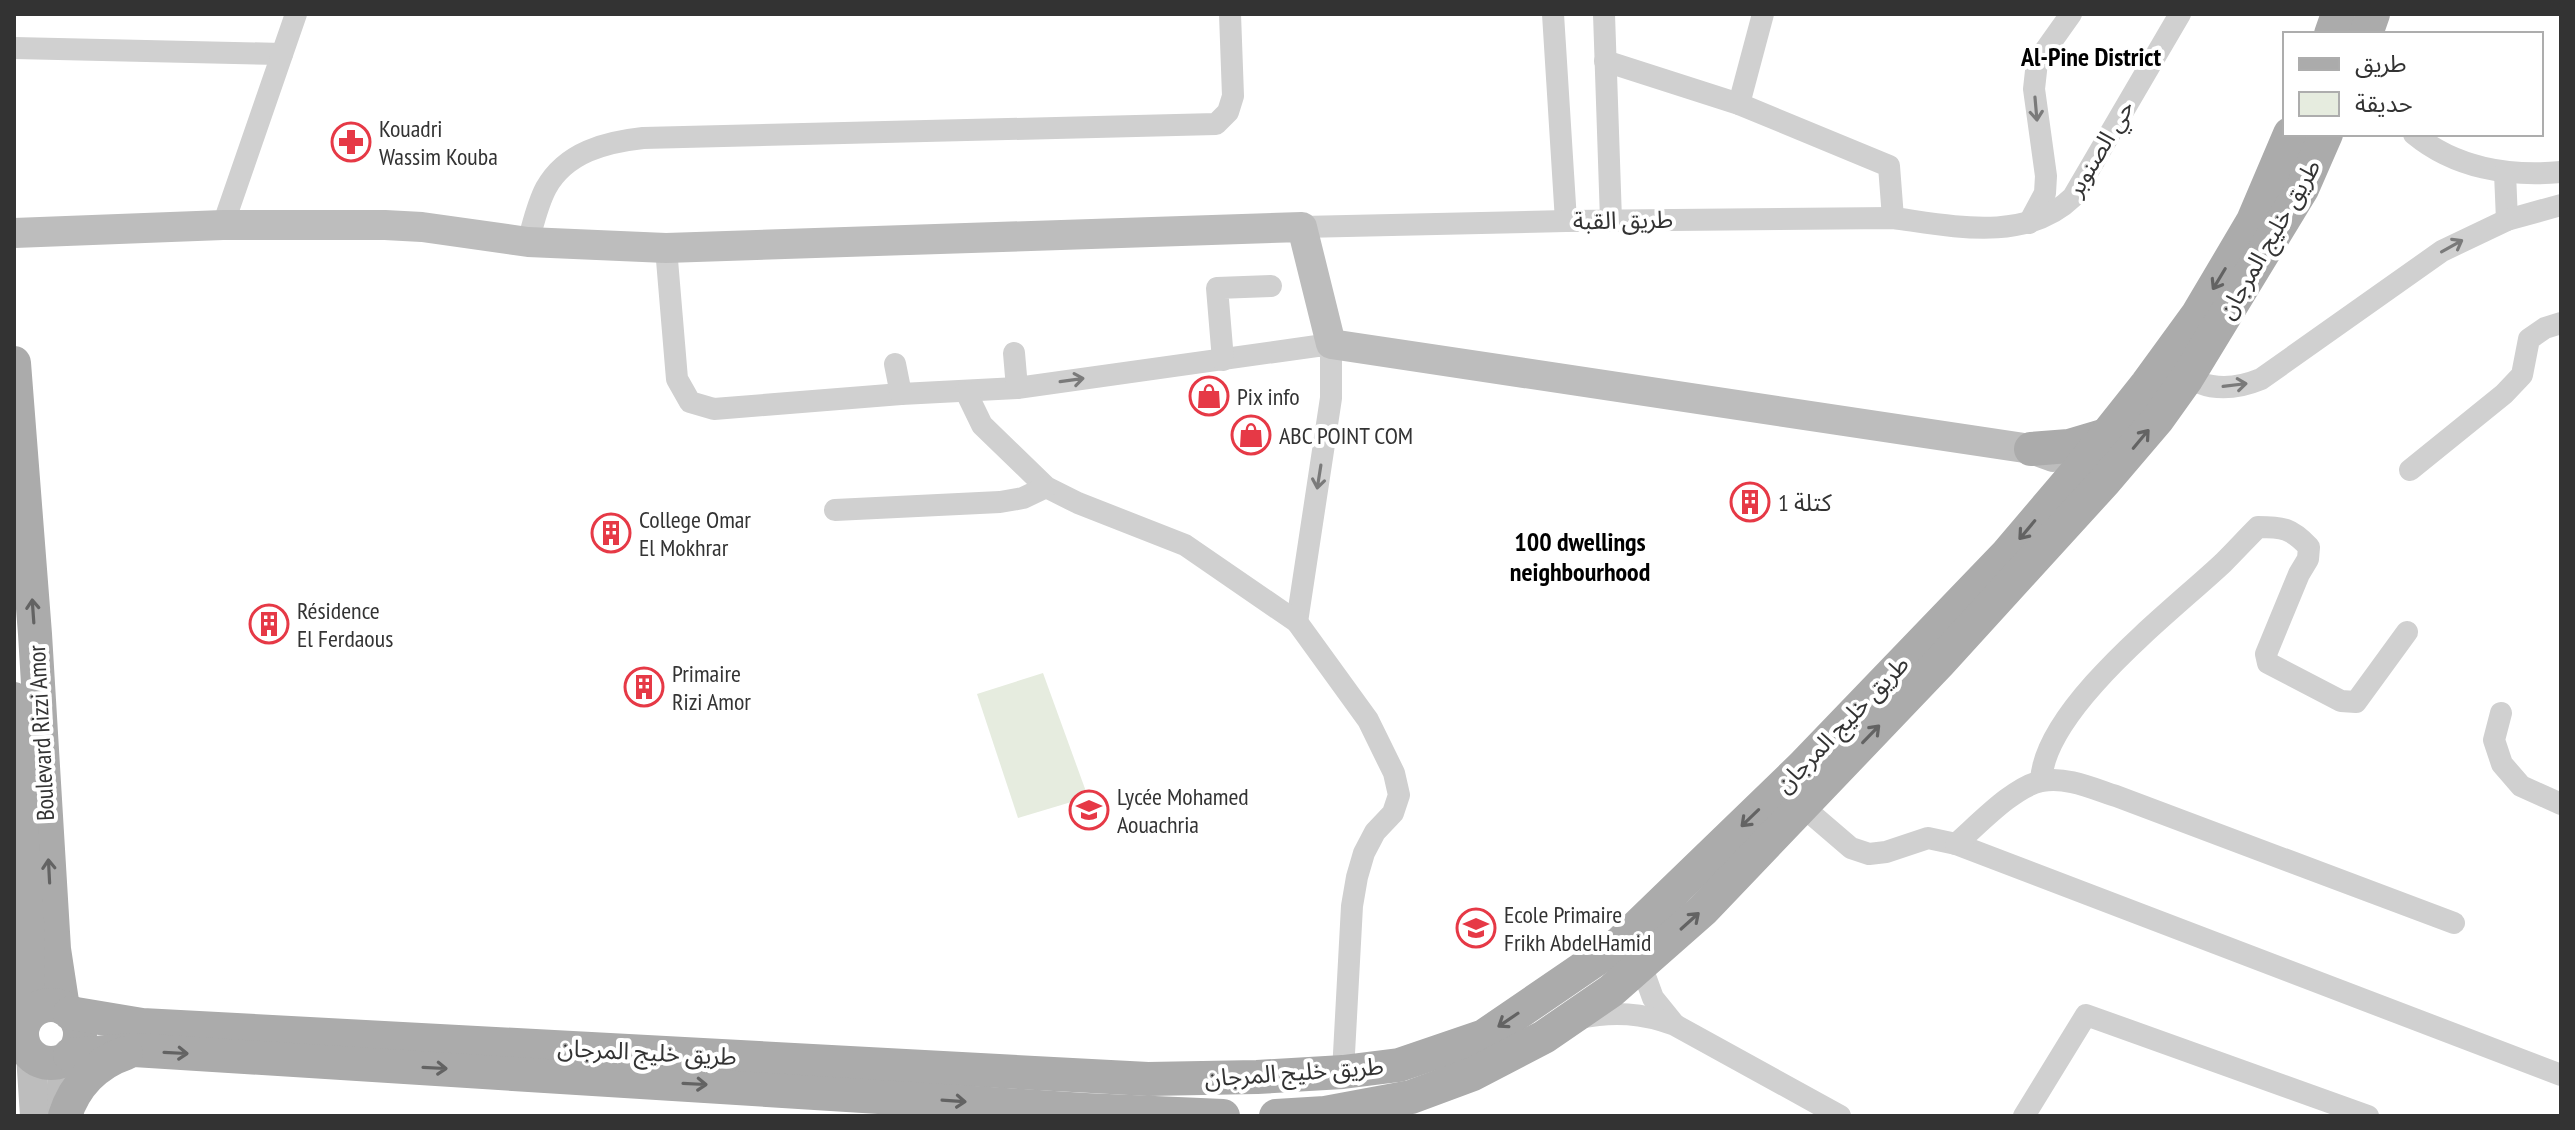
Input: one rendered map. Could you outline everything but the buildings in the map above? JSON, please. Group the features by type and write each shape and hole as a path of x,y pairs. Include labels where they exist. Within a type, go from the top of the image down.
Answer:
{"main road":[{"name":"طريق خليج المرجان","path":"55,1057 138,1038 736,1071 1085,1110 1150,1102 1257,1077 1399,1065 1484,1036 1620,943 1792,797 2093,474 2157,420 2198,314 2253,221 2289,136"},
{"name":"طريق خليج المرجان","path":"1276,1116 1413,1106 1544,1037 1611,991 1703,910 1792,797 2056,495 2093,474 2106,435 2176,368 2302,189 2325,136"},
{"name":"Boulevard Rizzi Amor","path":"14,363 35,634 54,949 66,1010"},
{"path":"2031,449 2069,446 2106,435"},
{"path":"2031,449 2049,469 2056,495"},
{"name":"Boulevard Rizzi Amor","path":"14,699 27,920 28,1016"},
{"path":"54,949 65,971 88,998 119,1018 138,1038 91,1073 75,1092 64,1116"},
{"path":"1550,992 1569,1020"},
{"path":"44,1006 66,1010 76,1020 79,1039 55,1057 22,1036 28,1016 44,1006"},
{"name":"طريق خليج المرجان","path":"66,1010 138,1038"},
{"name":"طريق خليج المرجان","path":"1150,1102 1223,1116"}],"street":[{"path":"223,225 296,14"},
{"path":"528,242 547,186 573,159 611,142 643,138 1216,124 1228,112 1233,96 1230,14"},
{"path":"1553,14 1566,221"},
{"path":"1604,14 1611,220"},
{"path":"1739,104 1763,14"},
{"name":"حي الصنوبر","path":"2029,223 2045,193 2046,176 2034,89 2037,62 2071,14"},
{"name":"حي الصنوبر","path":"1943,225 1998,227 2029,223 2058,211 2073,197 2180,14"},
{"path":"14,48 282,54"},
{"path":"1605,61 1739,104 1889,166 1893,218"},
{"path":"2417,136 2454,158 2505,173 2561,172"},
{"path":"2505,173 2507,220"},
{"path":"2176,368 2208,386 2233,387 2261,379 2442,251 2507,220 2561,205"},
{"name":"طريق القبة","path":"1302,227 1893,218 1943,225"},
{"path":"14,233 223,225 397,226 528,242 666,248 1302,227 1331,344 1331,398 1297,622"},
{"path":"666,248 677,379 690,402 714,409 1017,388 1331,344 2031,449 2093,474"},
{"path":"1223,360 1217,288 1271,286"},
{"path":"2410,470 2504,394 2522,375 2529,339 2545,328 2561,323"},
{"path":"1014,353 1017,388"},
{"path":"895,364 901,394"},
{"path":"966,392 982,425 1046,487 1078,503 1185,545 1297,622 1368,720 1394,773 1399,795 1393,813 1375,832 1364,853 1357,877 1352,906 1343,1072"},
{"path":"835,510 1000,502 1023,498 1046,487"},
{"path":"2041,781 2047,751 2075,706 2113,664 2258,527 2281,527 2297,534 2309,547 2308,559 2266,654 2268,663 2341,701 2356,702 2407,632"},
{"path":"2501,713 2494,740 2502,764 2521,786 2561,804"},
{"path":"1956,844 2019,791 2041,781 2060,781 2116,796 2454,923"},
{"path":"1792,797 1851,848 1869,854 1886,852 1928,838 1956,844 2561,1075"},
{"path":"1641,965 1653,998 1675,1025"},
{"path":"1569,1020 1604,1013 1650,1016 1675,1025 1840,1116"},
{"path":"2024,1116 2086,1015 2368,1116"},
{"path":"35,1116 55,1057"},
{"path":"55,1057 64,1116"}],"green space":[{"path":"1043,673 1088,797 1018,818 977,694"}],"place":[{"name":"Kouadri Wassim Kouba","path":"351,142"},
{"name":"Pix info","path":"1209,396"},
{"name":"ABC POINT COM","path":"1251,435"},
{"name":"كتلة 1","path":"1750,502"},
{"name":"College Omar El Mokhrar","path":"611,533"},
{"name":"Résidence El Ferdaous","path":"269,624"},
{"name":"Primaire Rizi Amor","path":"644,687"},
{"name":"Lycée Mohamed Aouachria","path":"1089,810"},
{"name":"Ecole Primaire Frikh AbdelHamid","path":"1476,928"}],"district":[{"name":"Al-Pine District","path":"2091,56"},
{"name":"100 dwellings neighbourhood","path":"1580,556"}]}
